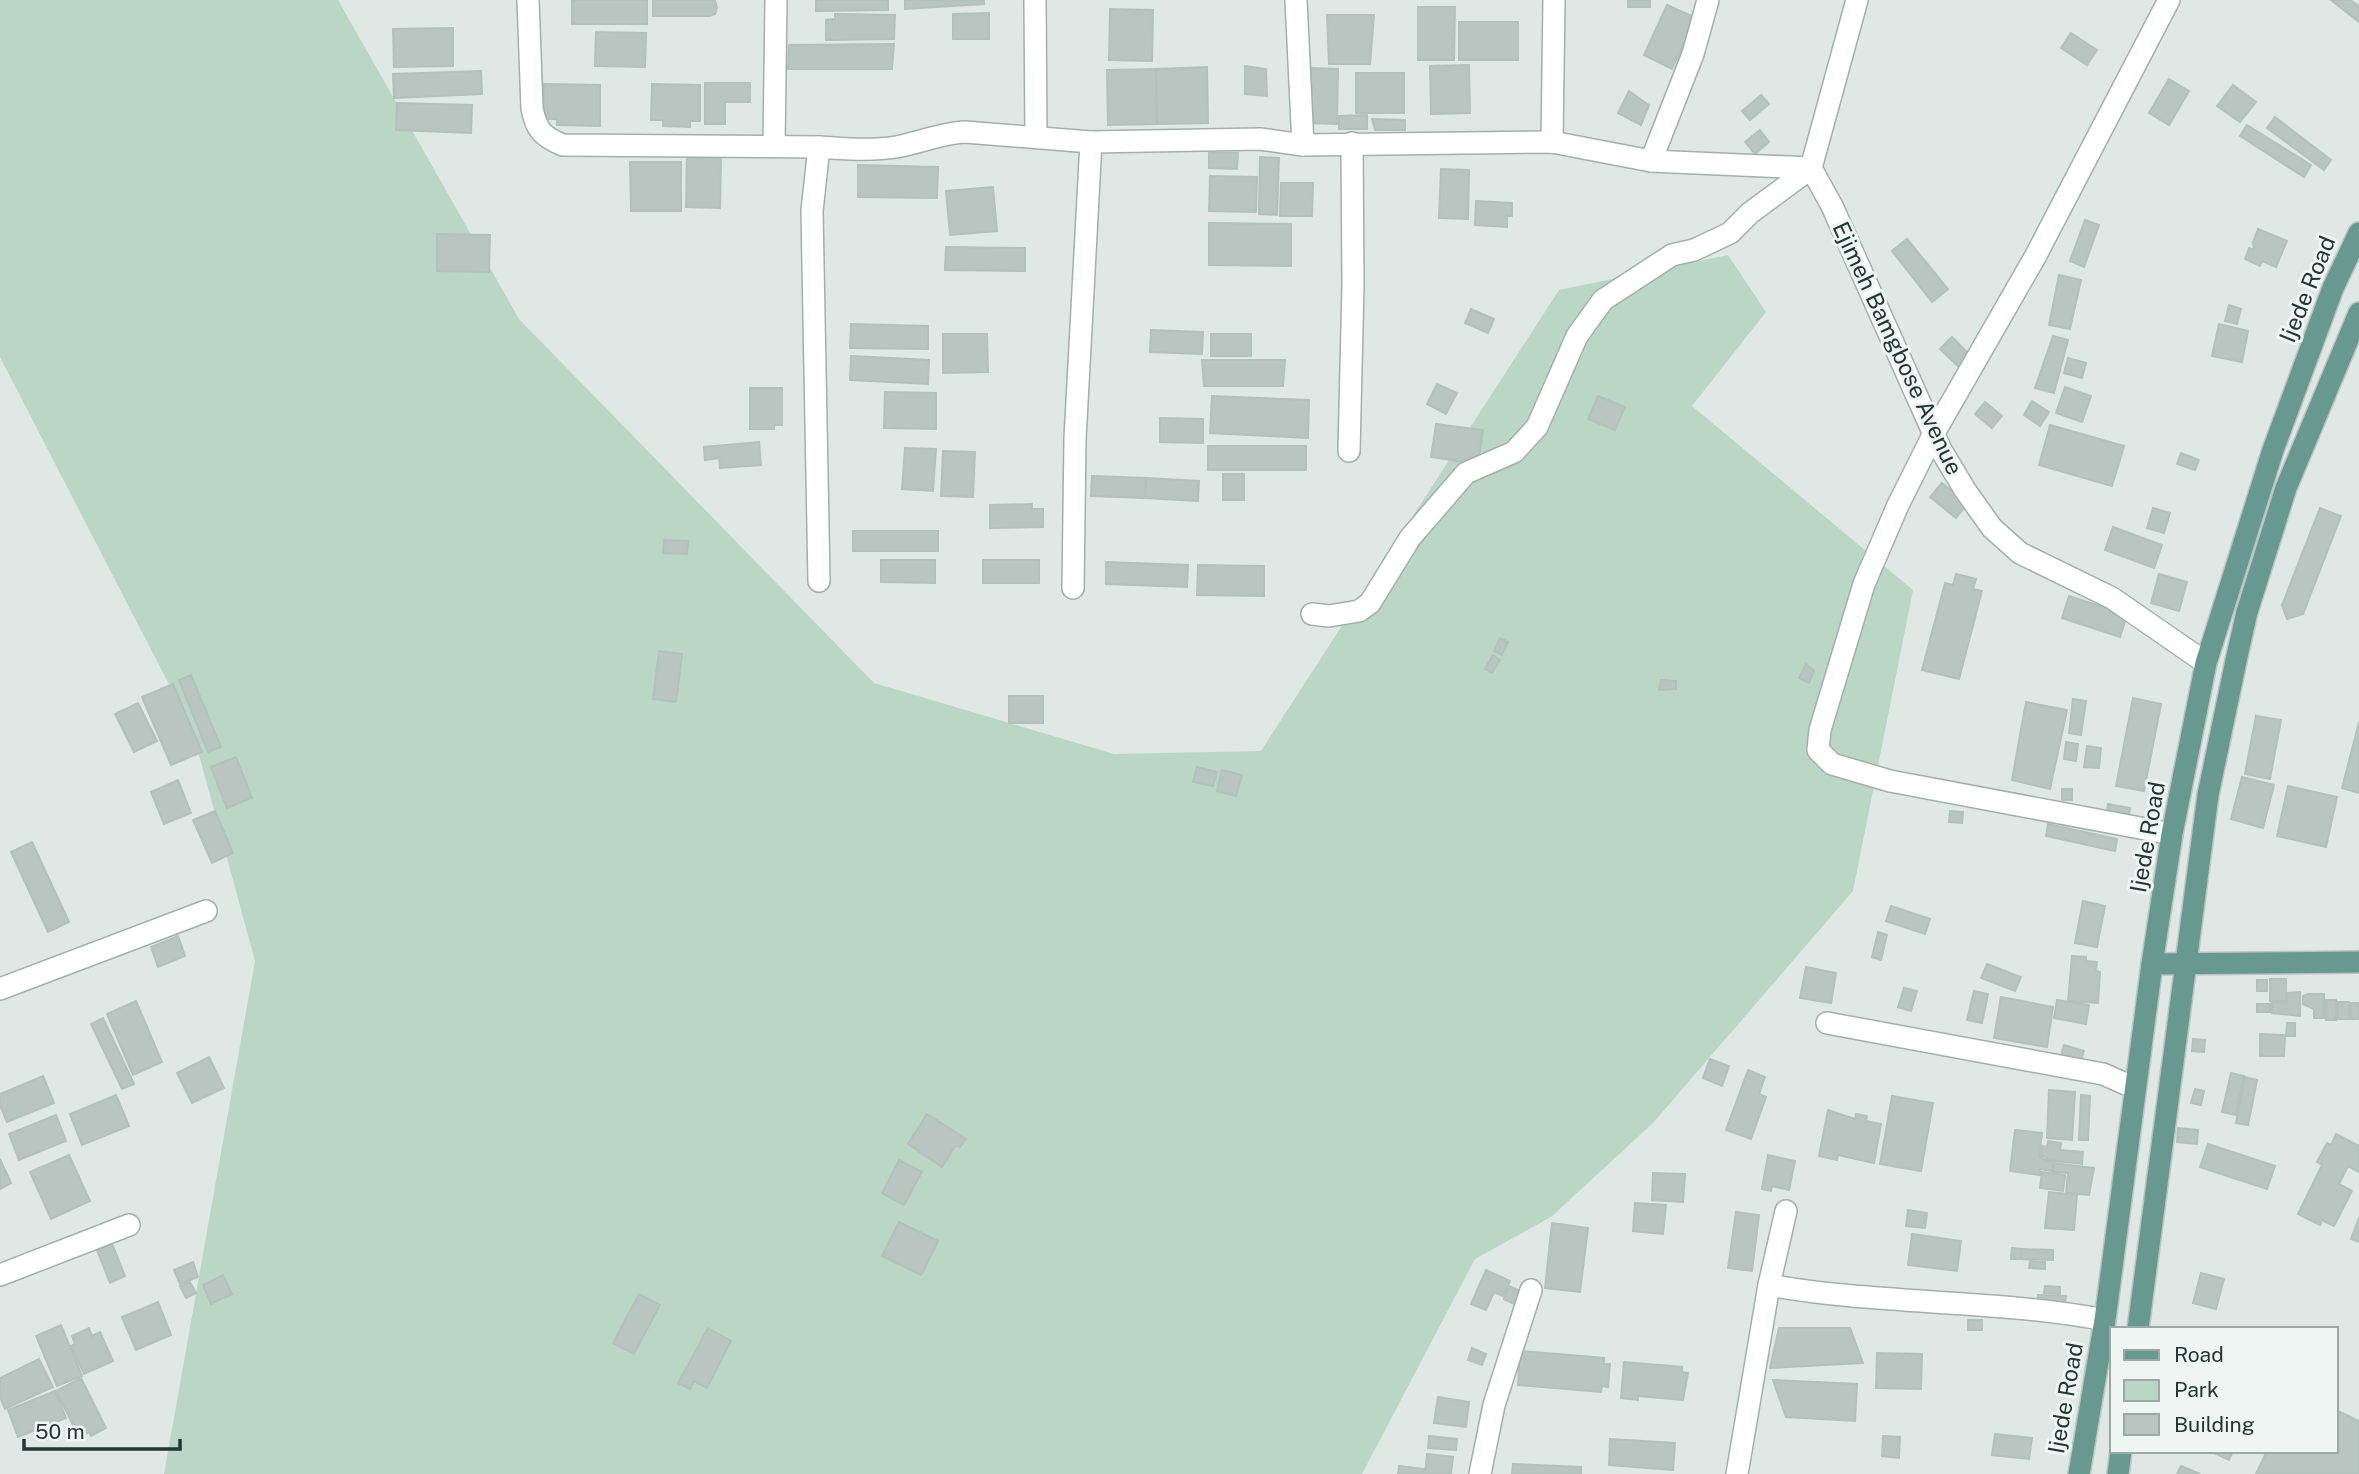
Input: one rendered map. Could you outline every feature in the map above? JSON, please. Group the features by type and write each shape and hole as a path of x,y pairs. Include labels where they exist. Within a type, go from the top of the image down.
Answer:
{"main road":[{"name":"Ijede Road","path":"2079,1474 2105,1320 2172,834 2206,663 2273,450 2333,288 2359,233"},
{"path":"2138,1327 2207,795 2247,612 2286,488 2359,313"},
{"path":"2152,964 2359,962"},
{"path":"2118,1474 2121,1453"}],"street":[{"path":"528,0 531,108 535,125 545,138 564,145 893,148 949,133 1036,136 1091,142 1260,139 1304,145 1552,142 1651,161 1811,168"},
{"path":"774,146 776,0"},
{"path":"1035,0 1036,136"},
{"path":"1296,0 1304,145"},
{"path":"1552,142 1554,0"},
{"path":"1651,161 1693,54 1708,0"},
{"path":"1312,614 1329,616 1359,611 1370,603 1410,538 1466,473 1514,452 1537,427 1577,336 1603,300 1672,255 1695,250 1730,233 1750,213 1811,168 1857,0"},
{"path":"2169,0 2137,56 2035,257 1934,433 1864,584 1820,730 1818,750 1832,764 1890,781 2172,834"},
{"path":"1073,588 1076,426 1091,142"},
{"path":"1349,451 1353,285 1352,143"},
{"path":"819,146 812,211 819,581"},
{"name":"Ejimeh Bamgbose Avenue","path":"1811,168 1832,206 1934,433 1965,490 1992,528 2020,553 2112,598 2206,663"},
{"path":"0,989 206,911"},
{"path":"1826,1023 2103,1074 2135,1088"},
{"path":"1737,1474 1769,1285 1786,1211"},
{"path":"0,1275 129,1224"},
{"path":"1769,1285 1866,1296 1944,1300 2105,1320"},
{"path":"1480,1474 1494,1405 1531,1290"}],"green space":[{"path":"0,0 338,0 519,319 874,683 1114,754 1261,751 1559,290 1728,255 1766,312 1692,406 1913,590 1853,891 1653,1123 1551,1217 1475,1259 1362,1474 164,1474 255,961 192,729 0,357"}],"building":[{"path":"572,0 647,0 647,24 572,24"},
{"path":"653,0 715,0 717,8 715,14 710,16 653,16"},
{"path":"816,0 888,0 888,10 816,11"},
{"path":"905,0 984,0 984,4 905,9"},
{"path":"1628,0 1650,0 1650,7 1628,7"},
{"path":"2331,0 2350,0 2359,6 2359,22"},
{"path":"1667,5 1696,18 1672,69 1644,55"},
{"path":"1418,7 1455,7 1454,60 1418,60"},
{"path":"1110,9 1153,10 1152,61 1109,60"},
{"path":"989,13 989,39 953,39 953,14"},
{"path":"835,14 895,15 894,39 826,40 826,20 835,19"},
{"path":"1327,15 1374,15 1370,64 1329,64"},
{"path":"1459,22 1518,22 1518,60 1459,60"},
{"path":"453,28 453,66 394,67 393,29"},
{"path":"596,32 646,33 645,67 595,66"},
{"path":"2071,33 2097,50 2087,65 2061,48"},
{"path":"894,44 892,69 788,69 789,45"},
{"path":"1469,65 1470,113 1431,114 1430,66"},
{"path":"1245,66 1266,69 1267,96 1245,94"},
{"path":"1207,67 1208,123 1157,124 1156,69"},
{"path":"1310,68 1338,69 1337,124 1309,123"},
{"path":"1156,69 1157,124 1108,125 1107,70"},
{"path":"481,71 482,94 394,98 393,74"},
{"path":"1356,73 1404,73 1404,113 1356,113"},
{"path":"2169,79 2189,91 2169,125 2149,113"},
{"path":"705,83 750,83 750,102 725,102 725,124 705,124"},
{"path":"544,84 600,85 600,126 557,125 557,119 544,119"},
{"path":"652,84 700,85 700,121 690,121 690,127 663,126 663,120 651,120"},
{"path":"2233,85 2256,102 2240,122 2217,106"},
{"path":"1629,91 1649,105 1641,125 1618,113"},
{"path":"1761,95 1769,104 1750,120 1742,111"},
{"path":"397,103 472,105 471,133 396,130"},
{"path":"1367,115 1367,129 1339,129 1339,116"},
{"path":"2275,117 2331,160 2324,170 2267,128"},
{"path":"1372,119 1405,120 1405,130 1375,130"},
{"path":"2247,125 2311,165 2304,177 2240,136"},
{"path":"1760,130 1769,142 1755,154 1745,142"},
{"path":"1209,153 1238,153 1237,169 1209,168"},
{"path":"687,157 721,158 720,208 686,207"},
{"path":"1260,157 1279,158 1277,215 1259,214"},
{"path":"630,162 681,162 681,211 631,211"},
{"path":"858,165 938,167 937,198 858,197"},
{"path":"1441,169 1469,170 1468,219 1439,218"},
{"path":"1210,176 1257,177 1256,212 1209,211"},
{"path":"1281,183 1313,183 1312,216 1280,216"},
{"path":"993,187 997,231 950,235 946,191"},
{"path":"1476,201 1512,203 1512,216 1507,216 1507,227 1475,225"},
{"path":"2085,220 2099,225 2084,267 2070,261"},
{"path":"1209,223 1291,224 1291,266 1209,265"},
{"path":"2258,229 2287,241 2276,267 2262,261 2260,266 2245,259 2249,248 2254,250 2253,242"},
{"path":"437,234 490,235 489,272 437,271"},
{"path":"1907,239 1948,289 1932,302 1892,251"},
{"path":"946,247 1025,248 1025,271 945,270"},
{"path":"2059,275 2081,280 2070,329 2049,325"},
{"path":"2229,305 2241,309 2237,324 2225,321"},
{"path":"1471,309 1494,319 1488,333 1465,323"},
{"path":"851,324 928,326 928,349 850,348"},
{"path":"2219,324 2248,331 2242,362 2212,356"},
{"path":"1151,330 1203,332 1202,354 1150,352"},
{"path":"943,334 987,334 988,372 943,373"},
{"path":"1211,334 1251,334 1251,356 1211,356"},
{"path":"2053,336 2068,340 2054,393 2035,388"},
{"path":"1952,337 1970,355 1959,367 1940,349"},
{"path":"851,356 929,360 928,384 850,380"},
{"path":"2068,358 2086,363 2082,378 2064,373"},
{"path":"1202,360 1285,360 1283,386 1204,386"},
{"path":"1437,384 1457,393 1446,414 1427,404"},
{"path":"2065,387 2091,396 2082,422 2056,413"},
{"path":"750,388 782,388 782,425 774,425 774,429 750,429"},
{"path":"885,392 936,393 936,429 884,428"},
{"path":"1212,396 1309,400 1308,438 1210,433"},
{"path":"1598,396 1625,407 1615,430 1588,419"},
{"path":"2032,401 2049,412 2040,426 2024,415"},
{"path":"1985,402 2002,416 1992,428 1975,414"},
{"path":"1160,418 1203,419 1203,443 1160,442"},
{"path":"1436,424 1483,430 1478,464 1431,457"},
{"path":"2050,425 2124,446 2112,486 2039,465"},
{"path":"759,442 761,465 720,468 719,458 705,460 704,447"},
{"path":"1208,446 1306,446 1306,470 1208,470"},
{"path":"905,448 936,449 933,491 902,489"},
{"path":"943,451 975,452 973,497 941,496"},
{"path":"2181,453 2199,460 2195,470 2177,464"},
{"path":"1223,474 1244,474 1244,500 1223,500"},
{"path":"1092,476 1146,478 1145,498 1091,496"},
{"path":"1146,478 1199,481 1198,501 1145,498"},
{"path":"1942,483 1967,504 1956,518 1930,497"},
{"path":"1032,504 1032,509 1043,509 1043,527 990,528 990,505"},
{"path":"2153,508 2170,513 2164,533 2147,528"},
{"path":"2320,508 2341,516 2303,614 2287,619 2282,605"},
{"path":"2113,527 2162,545 2154,568 2105,550"},
{"path":"853,531 938,531 938,551 853,551"},
{"path":"664,540 688,541 687,554 663,553"},
{"path":"881,560 935,560 935,583 881,582"},
{"path":"983,560 1039,560 1039,583 983,583"},
{"path":"1106,562 1188,565 1187,587 1106,584"},
{"path":"1198,565 1264,566 1264,596 1197,595"},
{"path":"1956,574 1976,579 1973,589 1982,591 1959,679 1922,670 1945,583 1953,585"},
{"path":"2159,574 2187,582 2179,611 2151,603"},
{"path":"2069,596 2127,615 2120,637 2062,618"},
{"path":"1500,638 1508,642 1502,655 1494,651"},
{"path":"659,651 682,654 676,702 653,699"},
{"path":"1493,655 1500,660 1492,673 1485,669"},
{"path":"1806,664 1814,671 1809,683 1799,678"},
{"path":"191,675 221,747 208,752 179,680"},
{"path":"1661,680 1676,681 1676,689 1659,690"},
{"path":"173,684 202,752 171,765 142,697"},
{"path":"1009,696 1043,696 1043,723 1009,723"},
{"path":"2133,698 2161,704 2144,791 2116,786"},
{"path":"2073,699 2086,701 2081,735 2069,733"},
{"path":"2026,702 2067,710 2050,789 2012,780"},
{"path":"138,703 157,741 134,752 115,714"},
{"path":"2256,716 2281,720 2270,779 2245,774"},
{"path":"2359,722 2359,793 2342,788"},
{"path":"2066,742 2078,744 2076,761 2064,759"},
{"path":"2087,746 2101,748 2099,768 2084,767"},
{"path":"236,757 252,798 227,808 211,767"},
{"path":"1197,767 1217,772 1213,786 1193,782"},
{"path":"1222,770 1242,775 1236,796 1217,791"},
{"path":"2242,777 2274,785 2263,828 2231,819"},
{"path":"178,780 191,813 164,824 151,792"},
{"path":"2288,786 2337,797 2326,847 2277,836"},
{"path":"2062,789 2072,789 2072,800 2062,800"},
{"path":"2108,804 2130,808 2129,817 2107,813"},
{"path":"215,811 233,853 212,863 193,820"},
{"path":"1950,811 1963,812 1962,823 1949,822"},
{"path":"2048,824 2117,839 2115,851 2046,836"},
{"path":"32,842 69,922 48,932 11,852"},
{"path":"2083,901 2105,906 2097,947 2075,943"},
{"path":"1891,906 1930,919 1925,934 1886,921"},
{"path":"1878,932 1887,935 1881,960 1872,957"},
{"path":"178,936 185,956 158,967 151,947"},
{"path":"2072,956 2086,957 2086,961 2097,962 2096,971 2100,972 2098,1003 2068,1001"},
{"path":"1987,964 2021,977 2015,991 1981,978"},
{"path":"1806,967 1836,973 1831,1003 1800,998"},
{"path":"2270,979 2286,979 2286,1001 2270,1001"},
{"path":"2257,980 2267,980 2267,991 2257,991"},
{"path":"1904,988 1917,991 1911,1011 1898,1007"},
{"path":"1974,991 1988,994 1982,1023 1967,1020"},
{"path":"2300,992 2300,1016 2272,1013 2272,1002 2287,1003 2287,993"},
{"path":"2324,994 2324,1018 2314,1018 2314,1009 2303,1004 2303,996"},
{"path":"2001,997 2053,1007 2047,1047 1994,1038"},
{"path":"2057,1000 2089,1005 2086,1024 2054,1018"},
{"path":"2326,1000 2336,1000 2336,1020 2326,1020"},
{"path":"136,1001 162,1062 133,1075 107,1014"},
{"path":"2338,1002 2349,1002 2349,1019 2338,1019"},
{"path":"2351,1003 2359,1003 2359,1019 2351,1019"},
{"path":"2257,1004 2270,1004 2270,1012 2257,1012"},
{"path":"103,1018 134,1084 122,1089 91,1024"},
{"path":"2287,1023 2295,1023 2295,1036 2286,1036"},
{"path":"2260,1034 2285,1035 2284,1056 2260,1056"},
{"path":"2193,1039 2205,1040 2204,1052 2192,1051"},
{"path":"2064,1045 2084,1051 2081,1060 2061,1055"},
{"path":"209,1057 224,1088 192,1103 177,1073"},
{"path":"1710,1059 1729,1066 1722,1086 1703,1078"},
{"path":"1748,1070 1765,1077 1759,1094 1766,1097 1751,1139 1726,1130"},
{"path":"2231,1073 2244,1076 2236,1115 2222,1112"},
{"path":"43,1076 54,1103 7,1122 0,1105 0,1094"},
{"path":"2245,1077 2257,1080 2248,1125 2236,1123"},
{"path":"2195,1089 2204,1091 2201,1105 2191,1103"},
{"path":"2049,1090 2075,1092 2072,1140 2047,1138"},
{"path":"116,1095 129,1126 82,1145 70,1114"},
{"path":"2081,1095 2090,1096 2088,1140 2079,1140"},
{"path":"1892,1096 1933,1103 1921,1171 1880,1164"},
{"path":"1828,1110 1855,1119 1856,1114 1867,1116 1866,1121 1881,1124 1874,1163 1838,1155 1837,1160 1819,1156"},
{"path":"927,1114 966,1139 960,1147 955,1146 942,1167 908,1144"},
{"path":"56,1115 66,1141 19,1160 9,1134"},
{"path":"2178,1128 2198,1130 2197,1144 2177,1142"},
{"path":"2015,1130 2042,1133 2039,1157 2053,1162 2052,1171 2040,1169 2040,1175 2010,1171"},
{"path":"2336,1134 2359,1146 2359,1172 2348,1166 2339,1184 2352,1191 2334,1226 2322,1220 2320,1225 2298,1214 2322,1165 2317,1162 2327,1143 2331,1145"},
{"path":"2048,1141 2061,1143 2060,1150 2083,1152 2082,1164 2047,1160 2047,1157 2041,1156 2042,1146 2047,1147"},
{"path":"2208,1144 2275,1166 2267,1189 2200,1167"},
{"path":"69,1155 90,1201 51,1219 30,1172"},
{"path":"1768,1155 1795,1161 1789,1190 1772,1186 1771,1191 1762,1189"},
{"path":"0,1159 11,1183 0,1189"},
{"path":"899,1160 922,1172 904,1205 882,1193"},
{"path":"2054,1163 2094,1168 2089,1195 2066,1193 2068,1173 2053,1172"},
{"path":"2042,1172 2065,1175 2063,1191 2040,1188"},
{"path":"1653,1173 1685,1174 1683,1202 1652,1200"},
{"path":"2049,1192 2077,1195 2074,1230 2045,1228"},
{"path":"1635,1203 1666,1205 1663,1234 1633,1231"},
{"path":"1908,1210 1927,1213 1925,1228 1906,1226"},
{"path":"1736,1212 1759,1215 1752,1271 1728,1268"},
{"path":"2359,1218 2359,1242 2351,1239"},
{"path":"899,1222 938,1241 921,1275 882,1256"},
{"path":"1552,1223 1588,1228 1580,1292 1545,1288"},
{"path":"1912,1234 1961,1241 1957,1271 1908,1265"},
{"path":"112,1244 125,1276 110,1283 97,1250"},
{"path":"2012,1248 2021,1249 2021,1259 2011,1259"},
{"path":"2021,1249 2053,1250 2053,1260 2021,1259"},
{"path":"2030,1261 2045,1262 2045,1269 2029,1268"},
{"path":"193,1262 198,1277 180,1284 174,1270"},
{"path":"1486,1270 1510,1281 1503,1296 1494,1292 1486,1310 1471,1304"},
{"path":"2201,1273 2224,1279 2216,1309 2193,1303"},
{"path":"223,1275 232,1294 211,1304 203,1285"},
{"path":"190,1282 196,1293 186,1298 180,1286"},
{"path":"1509,1286 1522,1292 1516,1305 1504,1299"},
{"path":"2045,1286 2060,1287 2060,1294 2044,1293"},
{"path":"639,1294 660,1305 634,1354 613,1343"},
{"path":"2038,1295 2066,1296 2065,1306 2037,1305"},
{"path":"158,1302 171,1335 136,1350 122,1317"},
{"path":"1968,1320 1982,1320 1982,1330 1968,1330"},
{"path":"61,1325 82,1376 57,1386 36,1336"},
{"path":"89,1328 92,1336 100,1332 113,1361 84,1374 71,1346 75,1344 72,1336"},
{"path":"708,1328 731,1341 707,1388 694,1381 690,1389 678,1383"},
{"path":"1779,1328 1850,1328 1863,1363 1770,1368"},
{"path":"1472,1348 1486,1354 1482,1365 1468,1360"},
{"path":"1520,1351 1604,1358 1604,1364 1610,1364 1608,1387 1602,1386 1601,1392 1518,1385"},
{"path":"1877,1353 1922,1354 1921,1389 1876,1388"},
{"path":"39,1359 53,1387 5,1409 0,1397 0,1378"},
{"path":"1624,1362 1682,1367 1682,1372 1688,1373 1683,1400 1638,1396 1638,1400 1621,1398"},
{"path":"81,1378 106,1428 91,1436 89,1432 79,1437 56,1391"},
{"path":"1773,1380 1857,1384 1855,1421 1786,1417"},
{"path":"55,1391 66,1418 18,1437 8,1410"},
{"path":"1438,1397 1469,1402 1466,1427 1434,1423"},
{"path":"2338,1411 2359,1421 2359,1474 2256,1474 2266,1453 2338,1453"},
{"path":"1995,1434 2032,1438 2029,1459 1992,1455"},
{"path":"1429,1436 1457,1439 1456,1450 1428,1448"},
{"path":"1883,1436 1900,1437 1899,1458 1882,1456"},
{"path":"1610,1439 1675,1443 1673,1470 1609,1465"},
{"path":"2214,1453 2232,1453 2229,1460"},
{"path":"1427,1454 1453,1457 1451,1474 1425,1474"},
{"path":"1513,1464 1581,1467 1581,1474 1512,1474"},
{"path":"1399,1466 1424,1469 1423,1474 1398,1474"},
{"path":"2181,1466 2200,1474 2177,1474"}]}
